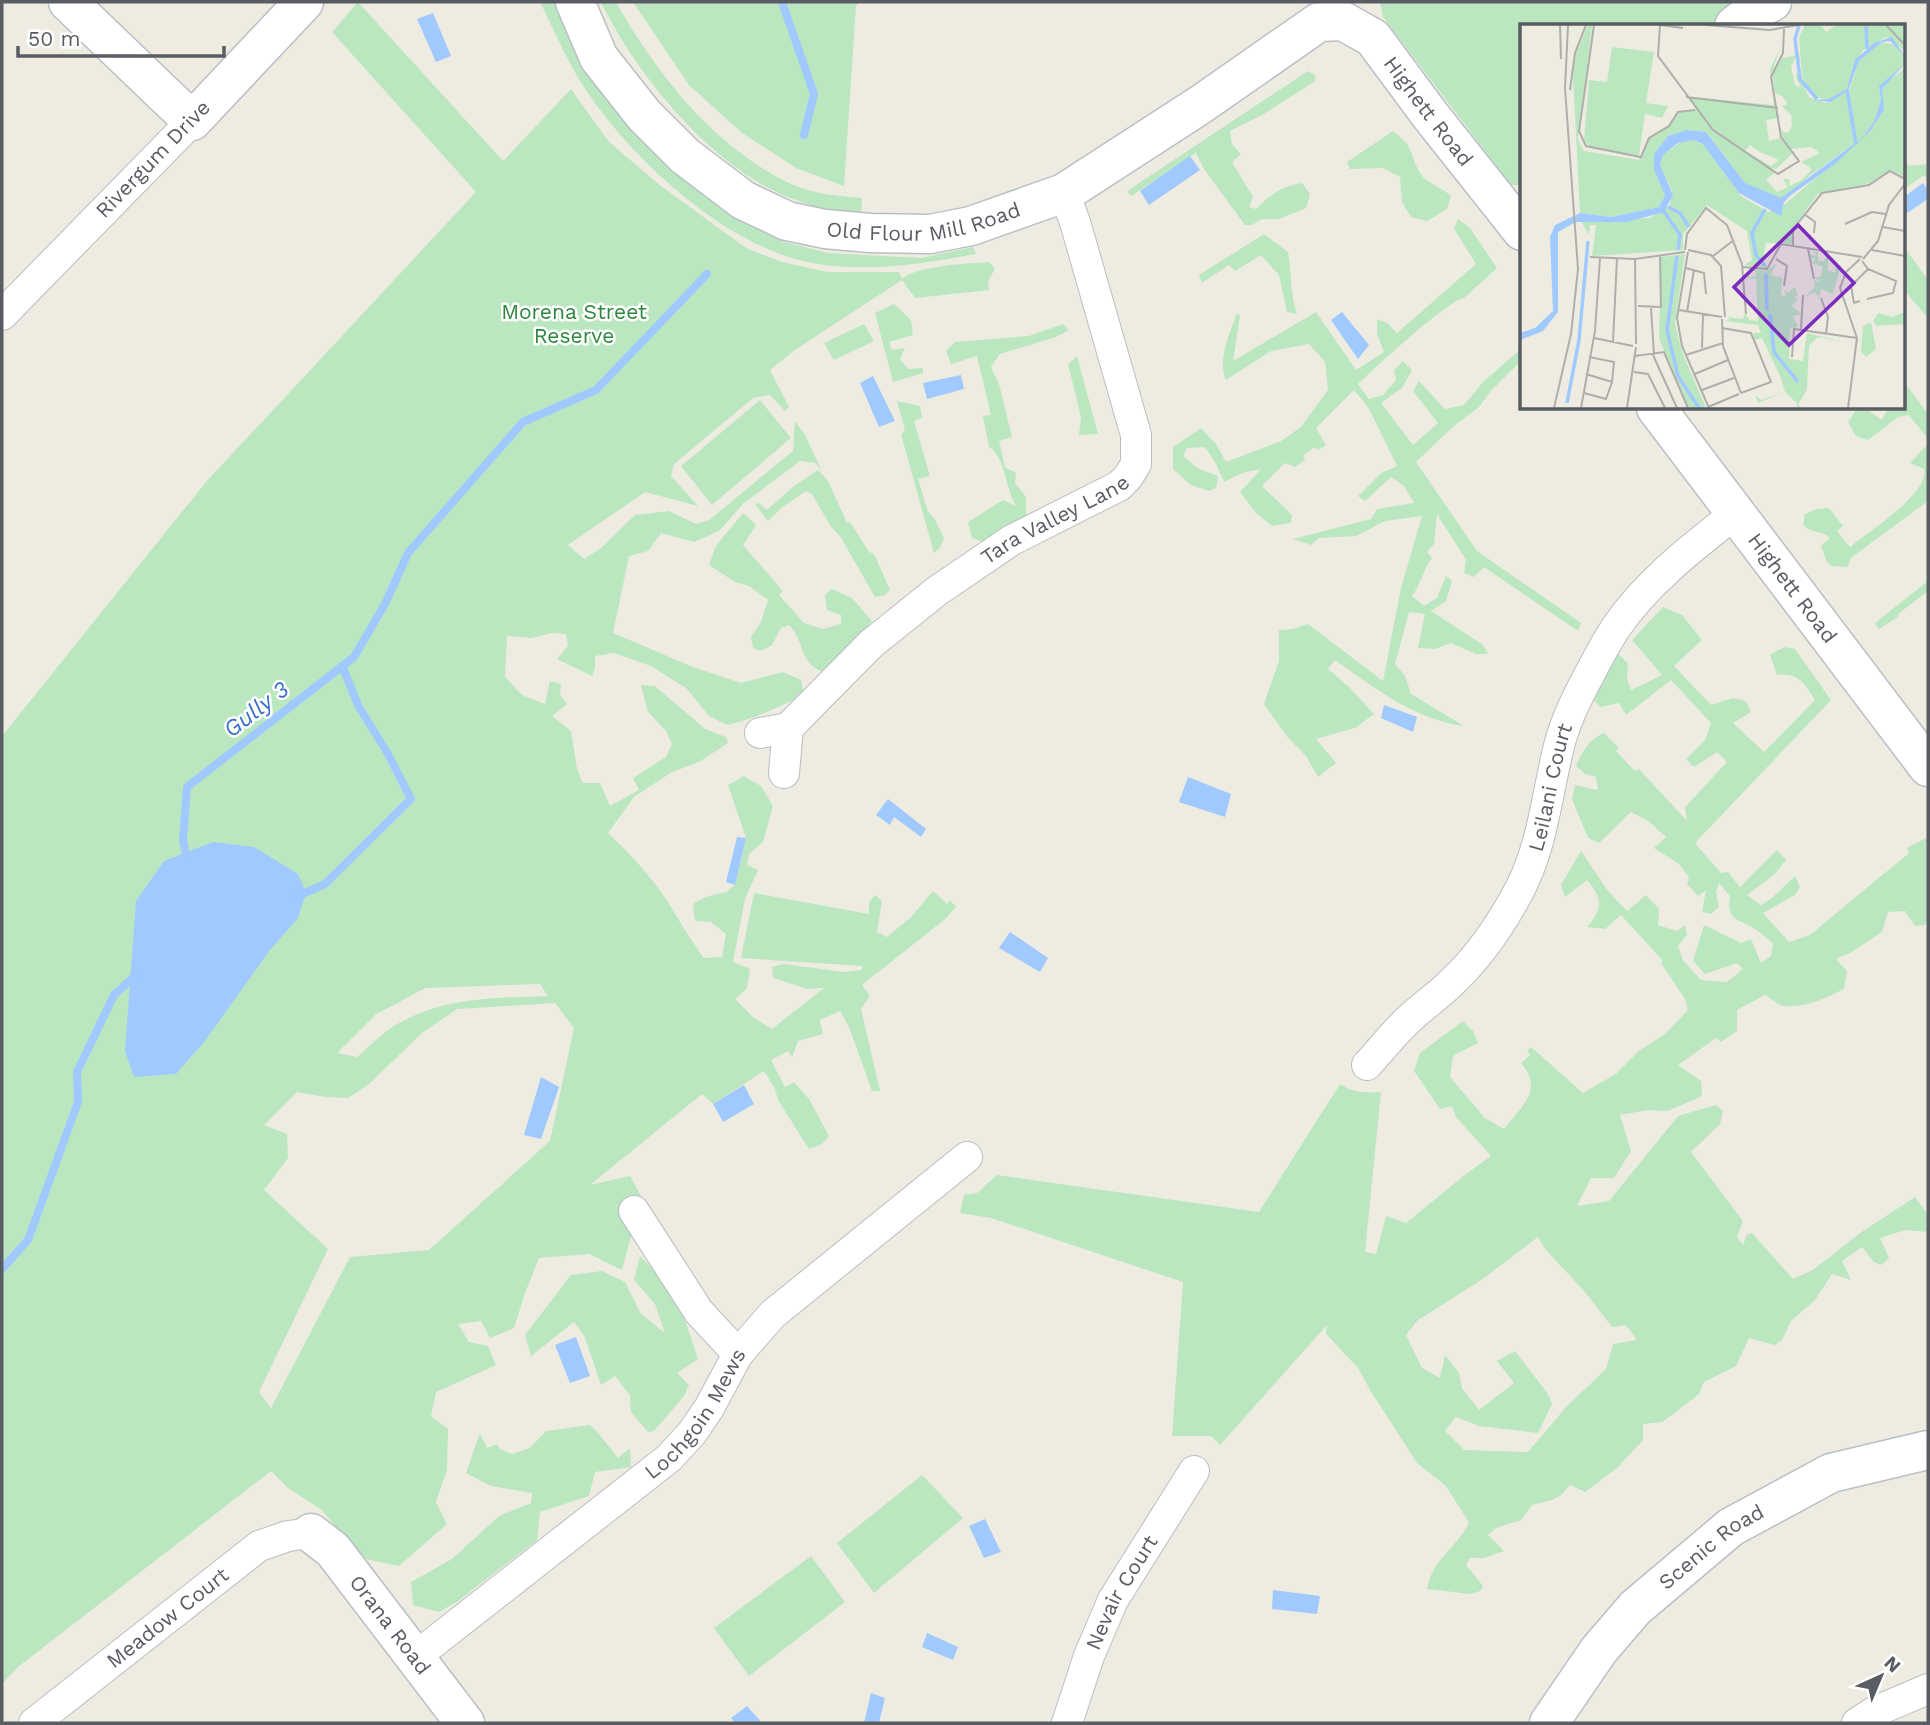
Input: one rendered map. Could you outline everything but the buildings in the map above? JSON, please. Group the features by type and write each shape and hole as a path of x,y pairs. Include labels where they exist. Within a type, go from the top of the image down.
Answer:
{"street":[{"path":"68,2 192,121"},
{"name":"Rivergum Drive","path":"2,315 304,2"},
{"name":"Old Flour Mill Road","path":"575,2 599,58 644,116 685,156 743,200 787,221 825,229 870,233 930,234 971,226 1064,192 1200,105 1319,22"},
{"path":"1737,24 1772,2"},
{"name":"Highett Road","path":"1319,22 1343,21 1373,38 1520,228"},
{"name":"Tara Valley Lane","path":"785,773 774,731 861,653 919,603 1012,540 1115,488 1134,468 1138,452 1136,435 1064,192"},
{"name":"Highett Road","path":"1658,410 1928,767"},
{"name":"Leilani Court","path":"1367,1065 1403,1025 1460,974 1504,917 1521,887 1534,855 1545,819 1559,745 1568,720 1579,694 1617,626 1666,572 1736,513"},
{"name":"Lochgoin Mews","path":"415,1657 668,1458 692,1433 709,1408 738,1354 773,1314 967,1157"},
{"path":"634,1211 699,1311 738,1354"},
{"name":"Scenic Road","path":"1549,1723 1599,1650 1635,1608 1731,1527 1831,1473 1928,1450"},
{"name":"Nevair Court","path":"1067,1723 1089,1656 1113,1600 1194,1471"},
{"name":"Orana Road","path":"311,1533 333,1550 465,1723"},
{"name":"Meadow Court","path":"34,1723 259,1546 288,1535 311,1533"},
{"path":"1857,1723 1874,1712 1928,1689"}],"green space":[{"name":"Morena Street Reserve","path":"358,2 503,161 571,89 609,142 661,186 746,248 782,262 828,272 899,272 902,279 919,271 956,265 989,262 995,269 988,281 989,290 915,298 902,280 795,350 770,370 789,407 785,411 770,395 753,398 674,464 671,476 698,506 645,492 568,545 584,559 601,548 635,515 669,511 696,524 709,520 793,451 795,421 805,435 822,471 815,463 800,461 744,503 719,531 694,542 661,533 648,551 629,556 613,633 693,667 741,683 783,672 801,680 804,694 767,712 727,725 709,716 686,688 651,666 614,653 595,656 592,676 557,659 568,646 566,634 552,633 531,638 507,636 505,677 522,695 545,704 550,681 561,684 560,695 567,704 552,716 571,731 577,769 583,783 600,783 610,806 639,790 633,778 666,757 672,744 666,731 648,712 641,685 655,686 705,729 726,737 728,743 699,762 672,772 634,797 608,833 655,883 704,958 722,957 726,934 711,922 695,921 693,904 706,897 726,892 735,885 746,838 728,785 744,776 761,786 773,806 763,842 749,854 747,865 758,870 745,899 733,962 750,969 747,988 735,999 754,1018 772,1029 824,988 807,989 773,978 772,967 784,964 844,972 861,970 863,966 741,958 754,893 869,914 869,902 875,895 882,901 877,932 887,937 912,916 933,891 947,904 950,900 956,907 944,920 862,985 870,996 861,1009 880,1091 872,1091 849,1027 840,1011 820,1020 823,1034 798,1041 792,1057 788,1051 771,1060 785,1087 794,1082 809,1099 829,1136 822,1144 809,1149 778,1100 764,1071 713,1104 702,1094 590,1185 630,1176 644,1202 622,1270 589,1254 539,1258 514,1328 490,1338 481,1321 458,1324 469,1342 488,1346 496,1365 436,1392 431,1416 448,1429 447,1470 436,1502 447,1524 399,1566 361,1558 322,1510 288,1488 271,1471 18,1667 2,1684 2,736 206,482 476,192 332,32","holes":["540,984 548,996 469,1001 430,1009 394,1026 357,1057 337,1053 375,1015 425,988","555,1003 574,1028 550,1141 429,1250 350,1257 271,1408 259,1392 328,1249 264,1190 288,1158 287,1134 264,1125 297,1092 348,1098 369,1084 422,1033 457,1009"]},
{"path":"540,2 554,2 576,48 677,174 725,211 781,241 828,253 921,258 973,247 976,254 894,266 833,266 777,253 742,236 708,215 675,189 616,130 573,69"},
{"path":"601,2 616,2 668,81 712,128 736,149 762,168 798,187 825,194 862,198 861,214 818,207 793,199 763,185 734,166 680,117 656,89 616,30"},
{"path":"633,2 860,2 856,6 844,186 796,168 742,133 689,85"},
{"path":"1380,2 1739,2 1715,24 1520,24 1520,185 1511,185 1383,17"},
{"path":"1308,71 1316,76 1314,82 1262,115 1230,131 1232,144 1241,154 1232,162 1253,197 1249,207 1256,209 1277,192 1302,183 1310,194 1306,208 1279,219 1262,219 1252,225 1245,225 1204,169 1196,153 1131,196 1127,191"},
{"path":"1393,131 1408,145 1423,177 1451,196 1447,209 1427,221 1411,217 1402,202 1400,177 1383,168 1350,169 1347,162"},
{"path":"1906,162 1909,166 1928,164 1928,180 1924,175 1906,188"},
{"path":"1458,219 1470,228 1497,268 1464,298 1428,322 1358,384 1369,399 1383,395 1396,380 1394,370 1403,361 1412,370 1402,388 1381,403 1413,445 1438,423 1413,391 1419,381 1445,409 1464,405 1483,382 1520,350 1520,362 1479,407 1455,425 1416,462 1477,551 1581,623 1578,631 1484,567 1474,577 1464,573 1466,560 1437,514 1434,544 1427,552 1432,558 1412,596 1424,606 1437,598 1446,576 1452,581 1446,601 1431,611 1483,645 1488,654 1476,654 1451,643 1435,649 1418,648 1425,614 1409,612 1395,664 1405,676 1411,694 1464,726 1428,717 1395,701 1335,660 1328,669 1374,714 1355,728 1316,739 1336,763 1318,777 1306,756 1288,738 1264,704 1279,661 1279,630 1308,624 1383,681 1401,588 1422,516 1385,521 1356,536 1319,538 1311,545 1293,539 1371,519 1377,509 1414,503 1404,486 1391,477 1365,501 1358,496 1381,473 1397,466 1368,407 1354,390 1316,428 1326,445 1318,450 1315,447 1303,455 1305,460 1295,467 1285,463 1262,486 1292,515 1291,523 1272,526 1257,514 1240,492 1261,469 1245,472 1224,482 1205,447 1187,448 1183,456 1197,468 1218,476 1216,488 1209,491 1191,485 1173,469 1173,447 1201,428 1216,444 1226,462 1281,441 1301,427 1328,390 1325,362 1309,344 1271,351 1226,380 1224,355 1237,313 1240,316 1233,361 1316,312 1356,370 1384,352 1377,334 1377,319 1387,323 1397,333 1476,264 1454,229"},
{"path":"1264,234 1288,252 1297,314 1287,312 1279,275 1261,255 1235,271 1229,265 1202,283 1199,275"},
{"path":"1906,250 1928,280 1928,318 1906,292"},
{"path":"894,304 911,320 913,335 889,342 892,350 905,348 900,359 908,369 923,368 923,373 893,382 875,313"},
{"path":"864,324 874,341 834,360 824,343"},
{"path":"1063,324 1069,330 1056,337 1000,354 991,367 999,384 1012,437 999,441 1005,467 1016,473 1015,483 1026,497 1026,515 984,542 972,538 968,522 1003,500 1016,506 999,458 989,447 983,416 991,415 977,356 951,364 946,351 955,342 1029,336"},
{"path":"1077,356 1098,434 1079,435 1081,417 1068,364"},
{"path":"1906,385 1928,414 1928,439 1909,415 1898,417 1868,440 1856,436 1848,422 1856,410 1869,411 1882,420 1887,410 1906,410"},
{"path":"760,400 791,438 712,505 681,466"},
{"path":"897,401 920,406 922,418 914,421 930,476 918,479 928,512 944,538 940,548 934,553 901,434 905,430"},
{"path":"1928,444 1928,501 1852,557 1847,567 1831,566 1821,546 1830,538 1803,525 1805,514 1829,508 1843,526 1837,531 1850,547 1896,511 1918,489 1924,469 1910,463"},
{"path":"818,470 828,481 847,523 850,522 869,552 874,554 890,590 885,595 875,597 812,494 806,491 781,508 768,521 755,504 759,503 767,510 794,486"},
{"path":"743,513 756,525 743,545 783,591 779,595 804,623 823,629 841,624 841,615 827,610 825,595 832,589 852,598 872,621 827,674 817,670 807,659 789,625 781,628 772,645 761,651 753,648 751,637 761,622 768,600 749,586 735,582 709,565 716,546"},
{"path":"1928,581 1928,591 1879,629 1875,623"},
{"path":"1663,607 1682,615 1702,640 1674,666 1711,705 1733,698 1746,701 1751,712 1733,723 1764,752 1815,700 1796,677 1777,675 1770,655 1784,647 1795,649 1831,700 1695,843 1721,873 1728,872 1740,887 1777,850 1787,859 1774,875 1747,895 1761,905 1795,876 1800,887 1795,895 1763,913 1789,942 1810,935 1909,853 1907,848 1928,837 1928,921 1925,925 1915,926 1905,911 1888,912 1882,932 1836,959 1847,971 1844,989 1830,996 1792,1006 1782,1005 1765,995 1737,1010 1737,1031 1721,1042 1716,1038 1678,1065 1701,1081 1702,1096 1668,1111 1648,1110 1620,1115 1631,1151 1614,1178 1591,1178 1577,1206 1609,1201 1678,1116 1716,1105 1723,1111 1720,1124 1691,1152 1743,1221 1737,1237 1743,1245 1747,1235 1752,1233 1793,1279 1813,1270 1860,1233 1915,1197 1928,1215 1928,1232 1905,1230 1880,1238 1889,1258 1881,1265 1874,1262 1862,1247 1842,1261 1851,1280 1832,1274 1815,1300 1791,1321 1782,1340 1775,1345 1749,1338 1736,1366 1704,1382 1699,1394 1662,1422 1643,1424 1643,1440 1617,1468 1585,1492 1570,1485 1552,1500 1532,1505 1521,1520 1496,1528 1488,1535 1504,1551 1484,1558 1470,1558 1466,1565 1483,1586 1480,1591 1471,1594 1427,1589 1439,1561 1458,1540 1469,1522 1445,1485 1417,1463 1358,1368 1326,1334 1327,1325 1220,1445 1211,1436 1172,1436 1183,1282 991,1218 960,1213 964,1195 977,1193 997,1175 1259,1212 1340,1084 1360,1092 1381,1092 1365,1252 1376,1254 1386,1216 1406,1223 1491,1156 1456,1117 1452,1106 1440,1109 1414,1071 1420,1053 1463,1021 1473,1031 1478,1043 1453,1056 1450,1077 1485,1118 1504,1129 1528,1098 1531,1081 1521,1063 1530,1055 1527,1051 1531,1047 1583,1093 1616,1074 1640,1050 1665,1034 1688,1010 1685,999 1661,963 1663,961 1621,915 1605,929 1587,927 1596,915 1599,904 1596,892 1587,880 1565,897 1561,885 1581,851 1608,891 1627,911 1646,895 1659,909 1658,925 1677,931 1685,925 1687,935 1678,946 1683,960 1701,980 1727,982 1743,969 1737,963 1705,974 1693,961 1704,925 1741,943 1751,939 1761,963 1771,956 1773,943 1732,915 1730,896 1719,883 1716,892 1719,907 1711,914 1702,912 1706,890 1698,896 1687,884 1689,877 1679,864 1654,848 1666,837 1648,821 1631,812 1599,843 1588,838 1572,799 1575,785 1598,790 1596,777 1585,774 1576,766 1587,746 1604,733 1619,748 1616,751 1635,771 1639,769 1687,821 1685,807 1727,762 1717,752 1694,767 1686,759 1705,740 1711,723 1671,680 1626,715 1619,703 1601,707 1594,701 1617,653 1628,663 1627,679 1631,690 1662,675 1632,640","holes":["1538,1237 1545,1249 1585,1292 1612,1327 1626,1325 1637,1340 1613,1344 1606,1369 1567,1406 1528,1452 1464,1450 1445,1431 1456,1417 1479,1426 1538,1433 1552,1404 1548,1394 1515,1351 1497,1361 1514,1383 1479,1410 1462,1388 1459,1373 1445,1355 1440,1378 1422,1368 1406,1335 1418,1320 1480,1281"]},
{"path":"640,1256 682,1311 698,1359 677,1373 689,1385 684,1396 654,1431 648,1432 631,1412 630,1395 615,1376 601,1385 584,1335 574,1322 531,1356 525,1335 571,1275 602,1271 625,1282 641,1314 665,1333 655,1304 634,1280"},
{"path":"590,1425 618,1458 630,1448 631,1467 595,1472 589,1496 540,1512 537,1540 458,1601 439,1612 413,1605 411,1582 452,1559 499,1516 531,1503 532,1493 491,1486 466,1473 480,1433 487,1448 497,1444 500,1449 512,1454 530,1448 546,1431"},
{"path":"922,1475 963,1518 874,1593 837,1543"},
{"path":"811,1556 845,1602 749,1676 714,1628"}],"water":[{"path":"433,13 451,56 436,62 417,19"},
{"path":"1190,156 1200,170 1149,205 1140,191"},
{"path":"1923,183 1928,191 1928,199 1906,214 1906,196"},
{"path":"1342,312 1369,345 1358,359 1331,320"},
{"path":"961,375 964,389 927,399 923,383"},
{"path":"873,376 895,421 879,427 860,383"},
{"path":"1384,705 1417,717 1413,732 1381,718"},
{"path":"1188,777 1231,794 1225,817 1179,802"},
{"path":"888,799 926,829 921,837 894,817 890,825 876,815"},
{"path":"737,837 746,838 735,885 726,882"},
{"path":"213,842 254,847 298,874 306,893 298,918 270,950 204,1042 176,1074 134,1077 125,1051 136,901 164,861"},
{"path":"1010,932 1048,958 1040,972 999,948"},
{"path":"541,1077 559,1087 541,1139 524,1135"},
{"path":"744,1085 754,1104 723,1122 713,1104"},
{"path":"576,1337 590,1376 570,1383 555,1345"},
{"path":"985,1519 1001,1552 984,1558 969,1526"},
{"path":"1273,1590 1320,1596 1317,1614 1272,1609"},
{"path":"927,1633 958,1647 953,1660 922,1647"},
{"path":"871,1693 885,1698 879,1723 864,1723"},
{"path":"747,1706 762,1723 735,1723 731,1718"}],"waterway":[{"name":"Gully 3","path":"782,2 814,94 804,135"},
{"name":"Gully 3","path":"187,861 183,840 187,787 354,657 385,604 408,553 523,422 596,390 707,274"},
{"path":"298,896 325,884 411,799 388,754 359,707 342,666"},
{"name":"Gully 3","path":"2,1269 28,1240 78,1102 77,1072 114,995 137,974"}]}
